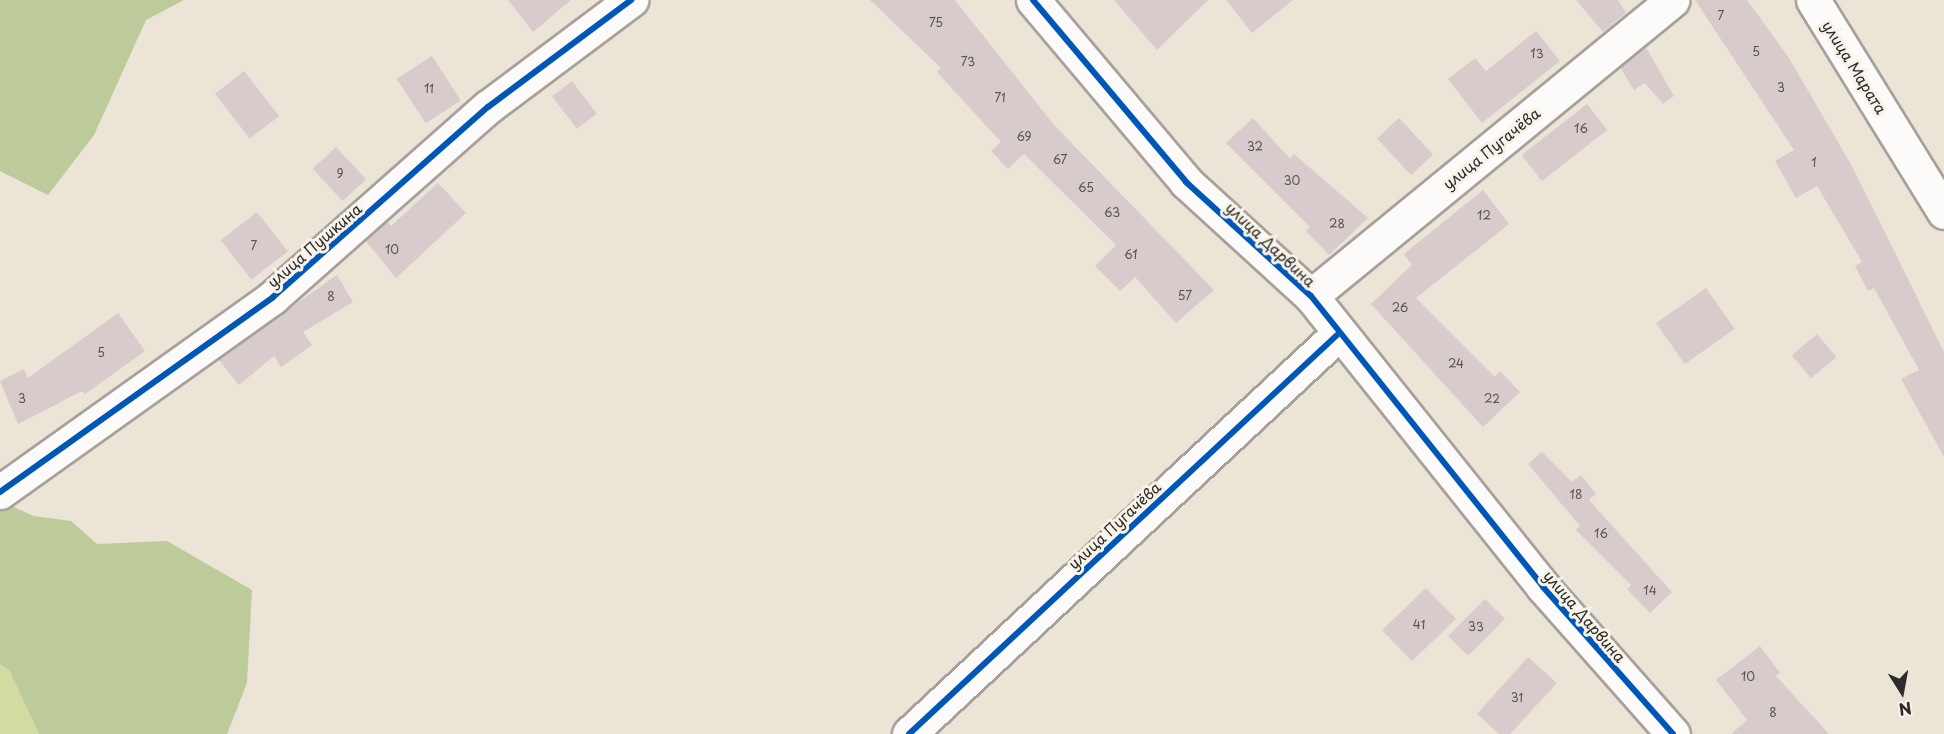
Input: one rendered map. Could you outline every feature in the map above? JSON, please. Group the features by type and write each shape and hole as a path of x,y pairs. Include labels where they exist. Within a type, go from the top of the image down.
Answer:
{"street":[{"name":"улица Пушкина","path":"0,492 273,297 488,107 631,0"},
{"name":"улица Дарвина","path":"1033,0 1186,182 1311,296 1337,335 1543,587 1671,733"},
{"name":"улица Пугачёва","path":"1311,296 1672,0"},
{"name":"улица Марата","path":"1813,0 1944,212"},
{"name":"улица Пугачёва","path":"909,734 1337,335"}],"green space":[{"path":"0,0 184,0 146,20 94,135 48,195 0,171"},
{"path":"0,501 34,516 71,521 97,544 167,541 252,590 247,683 227,734 39,734 9,670 0,664"},
{"path":"0,664 9,670 39,734 0,734"}],"building":[{"path":"508,0 571,0 533,32"},
{"path":"870,0 955,0 1054,125 1214,290 1176,323 1135,277 1120,291 1095,266 1116,245 1024,154 1008,169 991,151 1001,142 937,72 941,68"},
{"path":"1114,0 1208,0 1157,50"},
{"path":"1226,0 1293,0 1252,33"},
{"path":"1576,0 1618,0 1626,13 1603,32"},
{"path":"1695,0 1747,0 1789,58 1852,166 1944,352 1944,457 1901,379 1919,370 1874,288 1868,291 1855,266 1862,262 1817,186 1796,198 1775,161 1794,150"},
{"path":"1536,31 1560,61 1482,123 1448,79 1475,58 1486,71"},
{"path":"1645,46 1674,96 1663,104 1645,83 1634,90 1620,67"},
{"path":"432,56 461,100 426,123 397,79"},
{"path":"244,71 279,116 250,139 215,94"},
{"path":"572,81 597,114 577,129 552,96"},
{"path":"1587,104 1607,130 1542,181 1522,155"},
{"path":"1253,118 1290,159 1294,154 1368,218 1329,255 1306,231 1310,227 1226,143"},
{"path":"1399,118 1433,155 1411,175 1377,138"},
{"path":"336,147 366,179 343,201 313,169"},
{"path":"438,183 466,213 396,278 365,240 387,221 391,226"},
{"path":"1483,190 1509,224 1416,298 1495,377 1500,371 1520,392 1483,427 1371,304 1412,265 1404,254"},
{"path":"257,212 288,251 252,280 221,240"},
{"path":"337,275 353,302 303,332 312,345 281,367 274,356 239,385 218,359"},
{"path":"1706,288 1735,329 1685,364 1656,323"},
{"path":"118,313 145,351 85,394 82,391 18,424 0,381 24,369 28,378"},
{"path":"1817,334 1836,357 1811,378 1792,355"},
{"path":"1542,452 1572,482 1581,475 1596,494 1589,500 1672,592 1650,613 1627,589 1631,585 1576,530 1580,526 1528,464"},
{"path":"1426,588 1456,619 1412,661 1382,630"},
{"path":"1485,599 1505,619 1468,656 1448,636"},
{"path":"1760,646 1780,673 1776,676 1829,734 1731,734 1747,720 1716,680"},
{"path":"1528,657 1557,683 1510,734 1499,734 1477,714"}],"cycle path":[{"path":"0,492 273,297 488,107 631,0"},
{"path":"1033,0 1186,182 1311,296 1543,587 1673,734"},
{"path":"909,734 1337,335"}]}
